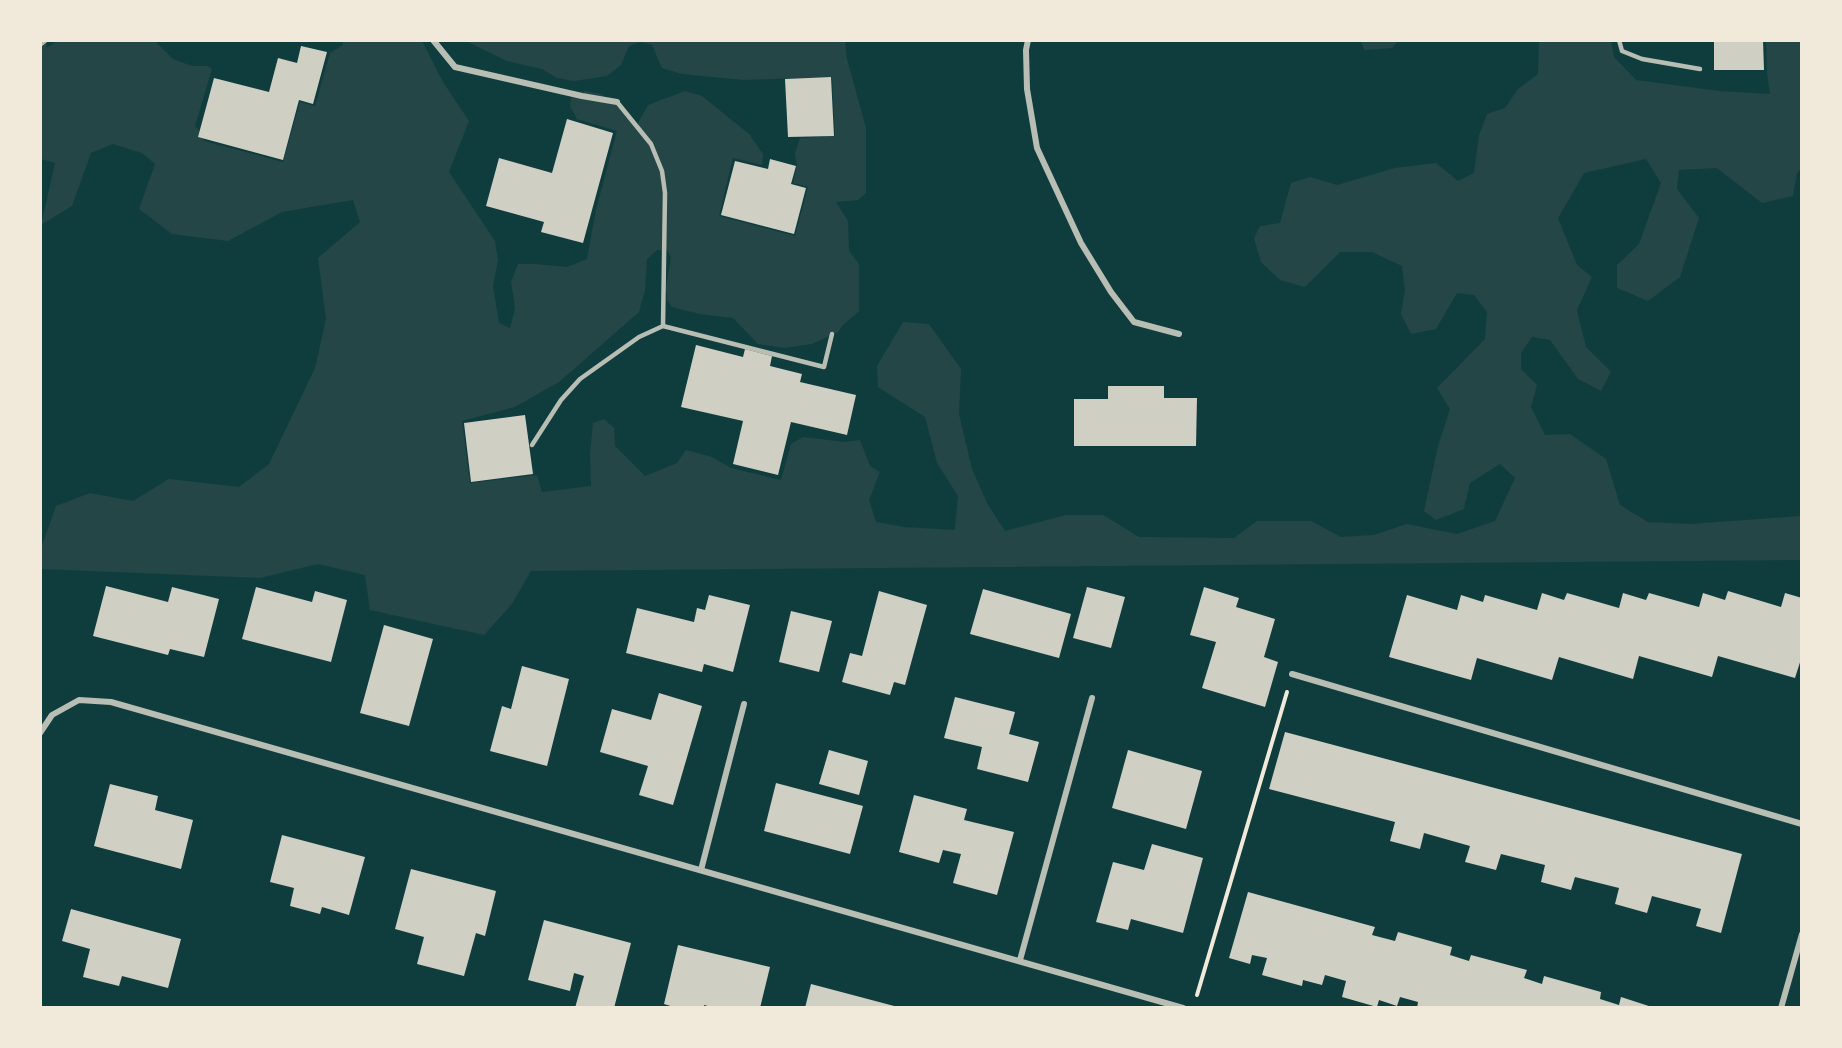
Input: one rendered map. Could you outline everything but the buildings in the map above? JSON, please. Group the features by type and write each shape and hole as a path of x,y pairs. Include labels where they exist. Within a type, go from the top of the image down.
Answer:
{"street":[{"path":"40,44 45,40"},
{"path":"433,40 455,67 617,102"},
{"path":"1028,40 1027,89 1037,148 1081,243 1111,292 1134,322 1179,334"},
{"path":"1292,674 1802,824"},
{"path":"1020,960 1092,698"},
{"path":"40,734 52,715 79,700 111,702 1183,1008"},
{"path":"701,870 744,704"},
{"path":"1781,1008 1802,934"}],"lane":[{"path":"1618,40 1622,51 1642,59 1700,69"},
{"path":"617,102 632,123 644,133 662,171 665,193 663,326"},
{"path":"532,445 561,400 580,379 639,337 663,326 824,367 832,334"}],"path":[{"path":"1197,996 1292,674"}],"shaded area":[{"path":"1361,40 1398,41 1392,48 1364,50"},
{"path":"57,41 155,41 173,59 192,66 208,66 212,69 195,126 202,134 204,141 283,162 300,102 315,106 330,53 343,45 343,41 422,41 443,82 469,121 449,172 495,241 498,260 493,286 499,323 510,328 515,308 511,282 518,264 567,267 587,259 596,210 617,131 577,119 570,106 571,98 585,91 600,94 617,104 637,125 648,105 685,91 702,96 749,134 763,154 762,165 733,158 719,216 795,236 808,187 793,183 797,165 795,154 800,138 835,136 832,77 744,80 682,74 662,68 652,45 640,42 629,46 621,65 607,76 574,81 557,78 542,69 507,61 466,41 845,41 847,59 866,128 866,193 858,200 836,202 848,221 849,251 859,264 859,311 838,332 812,344 785,348 758,344 733,318 700,314 672,307 667,300 666,286 671,257 667,250 657,250 647,259 645,290 639,312 559,382 515,407 462,421 470,483 537,475 542,492 591,486 590,453 593,423 604,419 614,428 615,446 645,476 677,463 686,450 712,457 731,468 781,480 791,444 803,437 845,442 860,440 870,466 880,472 869,500 876,522 904,527 955,530 958,496 937,463 925,417 878,387 877,366 903,322 929,324 961,369 959,414 972,469 988,505 1005,531 1066,515 1103,515 1139,537 1234,538 1257,521 1311,521 1341,537 1374,535 1407,524 1457,534 1495,521 1515,478 1500,464 1470,483 1464,509 1436,520 1424,511 1438,446 1450,409 1437,388 1485,339 1487,312 1474,295 1457,293 1436,329 1411,334 1401,314 1405,290 1402,266 1372,252 1340,252 1305,287 1280,280 1261,262 1254,238 1260,226 1280,223 1291,183 1310,177 1337,185 1395,168 1436,163 1458,181 1474,173 1479,135 1487,114 1505,108 1518,89 1538,74 1539,41 1611,41 1614,57 1636,80 1719,91 1770,94 1766,41 1801,41 1801,169 1797,173 1793,196 1762,203 1717,168 1679,170 1677,189 1699,218 1680,277 1648,301 1617,288 1617,265 1639,244 1661,183 1646,159 1584,173 1558,218 1577,265 1592,277 1577,310 1586,347 1611,372 1601,391 1578,379 1550,340 1532,337 1521,353 1521,369 1537,385 1531,407 1545,435 1570,434 1606,459 1620,505 1648,522 1690,524 1801,516 1801,560 531,571 512,604 484,635 370,610 365,575 318,564 260,578 41,569 41,548 56,506 90,493 133,501 169,479 239,487 269,464 315,368 326,319 318,258 360,222 353,200 282,212 228,241 172,234 139,209 155,164 142,153 113,144 91,153 72,206 41,225 55,163 41,159 40,45 46,42 47,48"}]}
